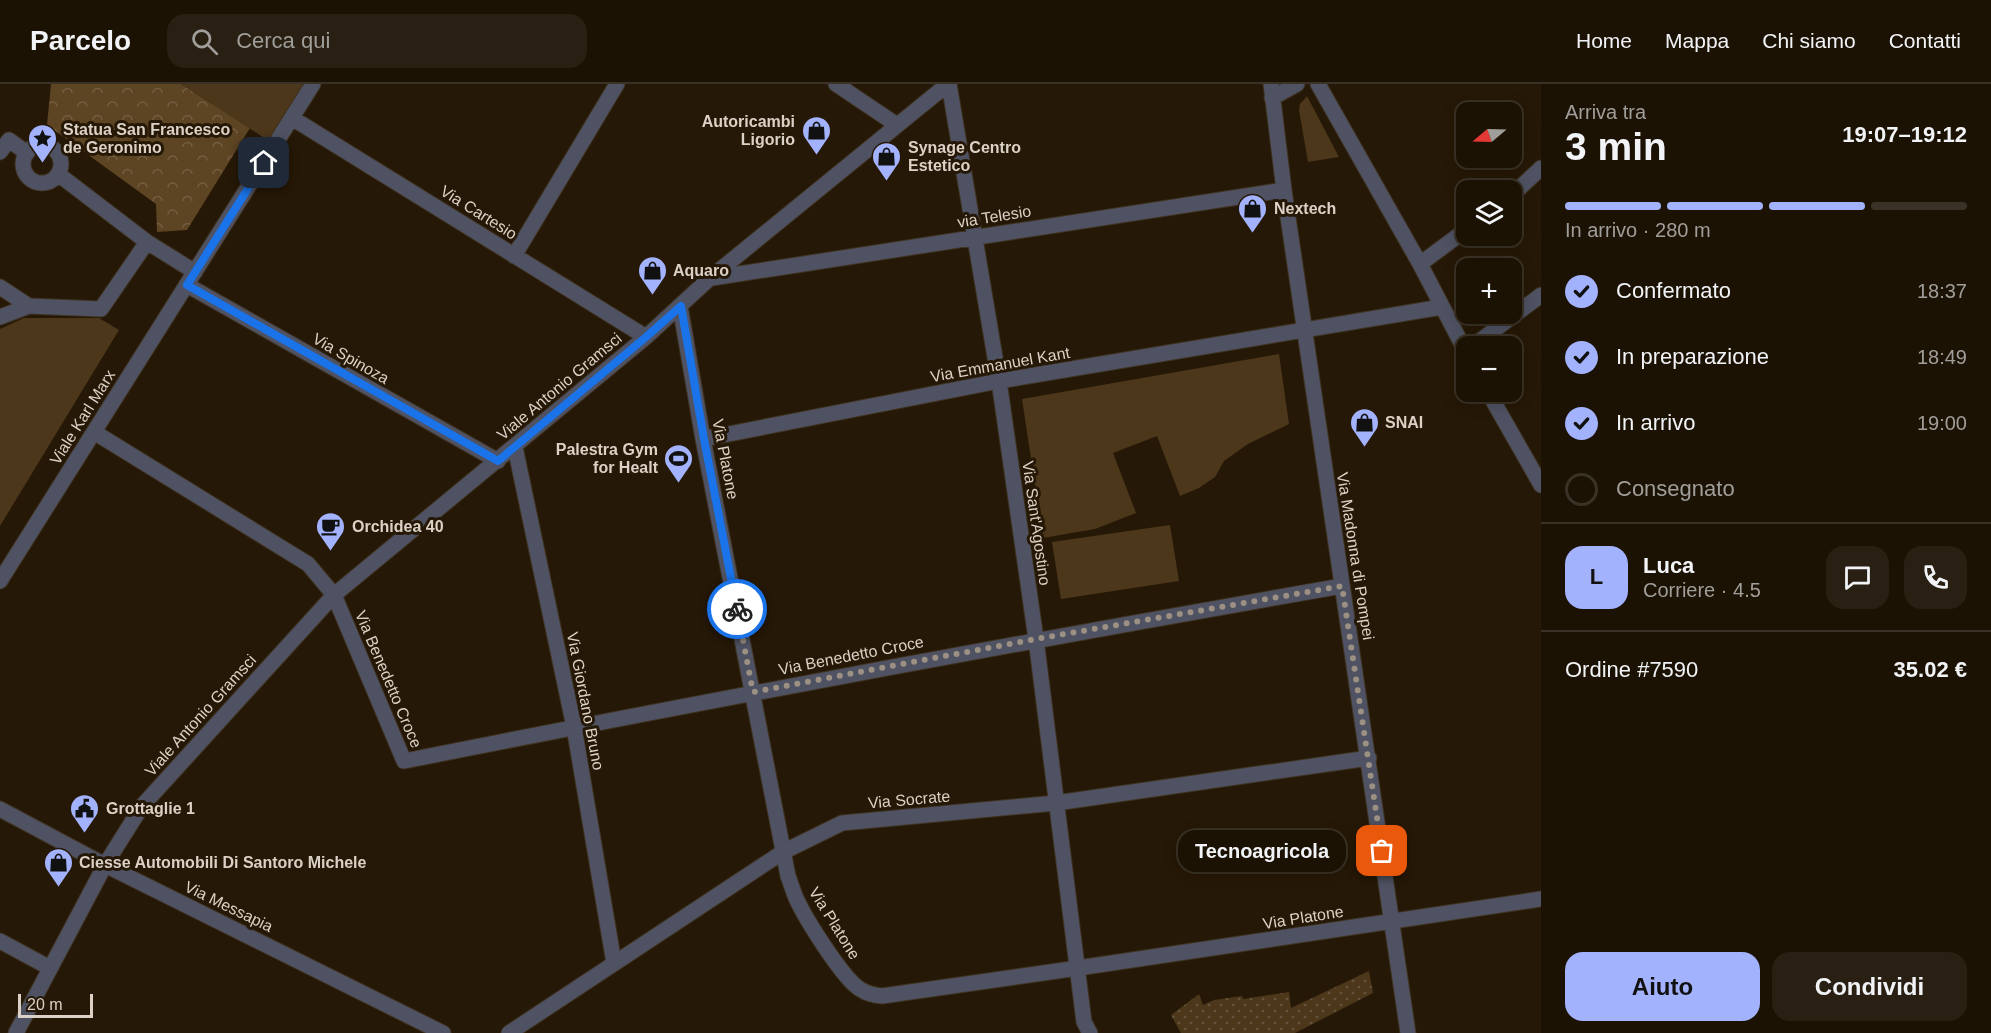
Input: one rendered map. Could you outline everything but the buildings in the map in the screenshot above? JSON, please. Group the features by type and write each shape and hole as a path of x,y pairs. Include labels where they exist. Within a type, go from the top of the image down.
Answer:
{"street":[{"name":"Viale Karl Marx","path":"0,581 313,84"},
{"path":"514,256 617,84"},
{"path":"836,84 897,125"},
{"name":"Viale Antonio Gramsci","path":"16,1033 105,865 142,806 334,595 646,337 710,278 948,84"},
{"name":"Via Sant'Agostino","path":"948,84 999,381 1036,639 1084,1022 1090,1033"},
{"path":"1271,91 1297,84"},
{"path":"1318,84 1459,336"},
{"name":"Via Madonna di Pompei","path":"1271,91 1408,1033"},
{"name":"Via Cartesio","path":"292,118 646,337"},
{"path":"0,152 9,140 27,153"},
{"path":"36,146 49,146 54,149 61,160 58,174 45,183 33,180 24,171 24,159 27,153 36,146"},
{"path":"1522,186 1541,168"},
{"path":"58,174 151,244 195,272"},
{"name":"via Telesio","path":"710,278 1284,190"},
{"path":"1420,264 1456,237"},
{"path":"0,317 29,306 100,309 151,244"},
{"name":"Via Spinoza","path":"187,285 498,461"},
{"path":"0,288 29,306"},
{"path":"1488,336 1541,295"},
{"name":"Via Platone","path":"681,306 704,439 783,852 797,899 848,979 858,989 882,996 1541,899"},
{"name":"Via Emmanuel Kant","path":"704,439 999,381 1442,307"},
{"path":"1494,402 1541,485"},
{"path":"94,432 308,564 334,595"},
{"name":"Via Giordano Bruno","path":"515,447 574,727 614,963"},
{"name":"Via Benedetto Croce","path":"334,595 404,761 1036,639 1342,586"},
{"name":"Via Socrate","path":"509,1033 783,852 842,823 1056,803 1369,758"},
{"name":"Via Messapia","path":"0,809 105,865 443,1033"},
{"path":"0,942 50,968"}],"shaded area":[{"path":"181,84 313,84 275,145"},
{"path":"1307,96 1339,157 1308,162 1299,110 1300,104"},
{"path":"24,318 99,318 119,330 0,526 0,329"},
{"path":"1279,354 1289,424 1248,444 1224,461 1215,477 1199,488 1180,496 1157,436 1113,453 1136,513 1095,529 1043,538 1022,399"},
{"path":"1170,525 1179,581 1061,599 1052,542"},
{"path":"1369,971 1373,993 1295,1033 1181,1033 1171,1015 1199,994 1203,1005 1214,1000 1242,996 1243,999 1289,992 1291,1008"}],"green space":[{"path":"51,84 181,84 250,128 187,230 157,232 156,204 47,125"}],"way so far":[{"path":"737,609 753,692 1036,639 1342,586 1382,851"}],"place":[{"name":"Autoricambi Ligorio","path":"816,156"},
{"name":"Statua San Francesco de Geronimo","path":"42,164"},
{"name":"Synage Centro Estetico","path":"887,182"},
{"name":"Nextech","path":"1253,234"},
{"name":"Aquaro","path":"652,296"},
{"name":"SNAI","path":"1364,448"},
{"name":"Palestra Gym for Healt","path":"679,484"},
{"name":"Orchidea 40","path":"331,552"},
{"name":"Grottaglie 1","path":"85,834"},
{"name":"Tecnoagricola","path":"1382,851"},
{"name":"Ciesse Automobili Di Santoro Michele","path":"58,888"}],"route":[{"path":"264,163 187,285 498,461 681,306 737,609"}]}
